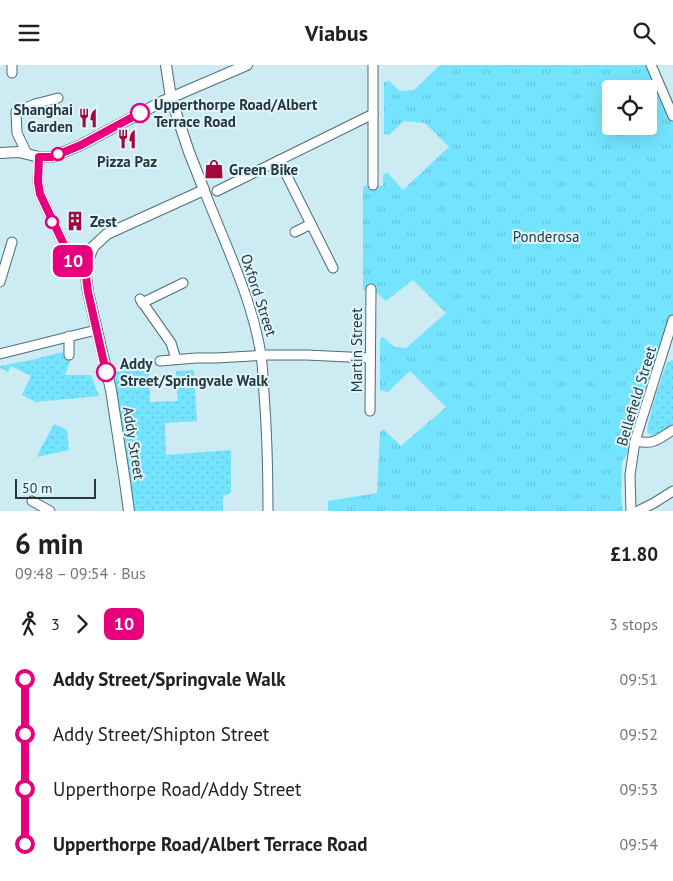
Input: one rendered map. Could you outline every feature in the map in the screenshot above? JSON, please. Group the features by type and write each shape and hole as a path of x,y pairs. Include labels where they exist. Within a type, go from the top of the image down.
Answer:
{"street":[{"name":"Oxford Street","path":"166,65 171,98 189,152 233,260 255,328 261,356 268,436 268,511"},
{"path":"0,153 13,152 39,157 52,157 81,145 171,98 247,65"},
{"path":"373,65 373,185"},
{"path":"651,65 673,116"},
{"path":"27,154 18,133 16,112 35,104 58,98"},
{"path":"217,191 373,114"},
{"path":"39,157 38,182 40,194 74,263 85,269 93,247 107,234 204,190"},
{"path":"279,160 333,268"},
{"path":"295,232 311,224"},
{"path":"0,282 12,242"},
{"name":"Addy Street","path":"85,269 96,330 111,390 128,511"},
{"path":"176,359 171,343 141,301 183,283"},
{"name":"Martin Street","path":"370,411 371,289"},
{"name":"Bellefield Street","path":"631,511 630,475 635,441 668,353 673,320"},
{"path":"0,354 96,330"},
{"path":"69,355 70,336"},
{"path":"160,361 196,358 216,359 306,355 370,358"},
{"path":"635,441 652,443 673,430"},
{"path":"638,511 673,491"},
{"path":"32,501 50,511"}],"green space":[{"name":"Ponderosa","path":"440,65 651,65 673,116 673,320 635,441 622,462 621,496 623,511 328,511 328,501 377,493 380,432 383,429 401,446 446,407 410,371 388,392 380,390 380,339 383,337 394,347 406,348 446,313 413,280 386,301 377,293 363,290 363,186 383,186 383,175 387,172 403,190 449,147 425,123 404,121 389,135 384,134 384,82 389,81 400,91 414,90"},
{"path":"62,352 71,358 65,375 91,375 99,396 36,402 22,395 31,376 11,366 8,372 0,368 0,366"},
{"path":"673,360 673,424 657,435 652,435 648,433 647,429 654,401 666,365"},
{"path":"149,366 150,402 178,401 176,371 194,370 197,421 165,423 166,455 231,450 231,493 223,496 223,511 134,511 112,373"},
{"path":"54,424 67,430 69,450 37,457 40,450"}],"bus line":[{"name":"10","path":"106,372 88,292 85,269 74,263 40,194 38,182 39,157 52,157 81,145 140,113"}],"place":[{"name":"Upperthorpe Road/Albert Terrace Road","path":"140,113"},
{"name":"Shanghai Garden","path":"88,118"},
{"name":"Pizza Paz","path":"127,139"},
{"name":"Green Bike","path":"214,169"},
{"name":"Zest","path":"75,221"},
{"name":"Addy Street/Springvale Walk","path":"106,372"}]}
